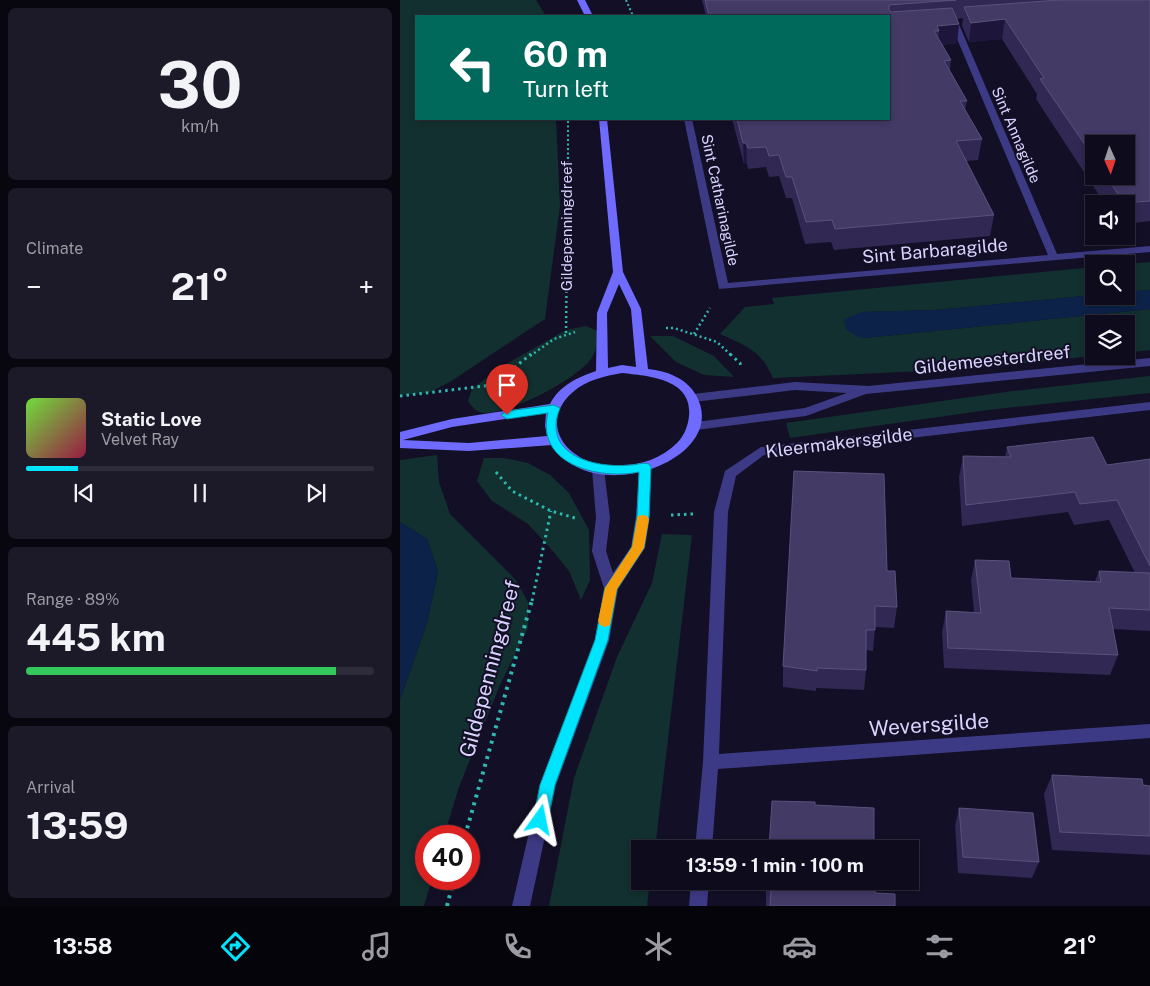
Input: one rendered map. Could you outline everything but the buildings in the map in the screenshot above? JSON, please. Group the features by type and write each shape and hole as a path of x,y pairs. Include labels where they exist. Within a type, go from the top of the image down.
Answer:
{"main road":[{"path":"581,0 588,15"},
{"path":"603,120 618,272 636,309 642,369"},
{"path":"602,373 602,313 618,272"},
{"path":"622,369 642,369 659,372 674,379 685,387 694,398 698,412 696,426 689,439 678,450 663,460 630,470 598,469 584,465 561,450 554,440 550,425 554,408 560,399 573,387 589,377 622,369"},
{"path":"400,436 452,423 554,408"},
{"path":"400,444 469,447 554,440"}],"street":[{"name":"Sint Annagilde","path":"954,22 1054,258"},
{"name":"Sint Catharinagilde","path":"688,120 723,286"},
{"name":"Sint Barbaragilde","path":"723,286 1150,249"},
{"name":"Gildemeesterdreef","path":"694,398 795,386 868,390 1150,362"},
{"name":"Gildemeesterdreef","path":"696,426 806,412 868,390"},
{"name":"Kleermakersgilde","path":"704,840 711,762 721,512 730,474 761,451 1150,406"},
{"path":"522,906 548,785 602,640 611,588 638,548 643,516 645,467"},
{"path":"598,469 603,518 599,552 611,588"},
{"name":"Weversgilde","path":"711,762 1150,731"},
{"path":"698,906 699,890"}],"path":[{"path":"626,0 633,15"},
{"name":"Gildepenningdreef","path":"400,396 494,385 528,356 566,333 568,120"},
{"path":"694,334 723,286"},
{"name":"Gildepenningdreef","path":"468,825 530,614 550,511"},
{"path":"447,906 451,890"}],"green space":[{"path":"400,0 536,0 545,15 415,15 415,120 556,120 560,206 545,319 450,382 428,393 400,395"},
{"path":"1150,262 1150,290 1135,291 1135,263"},
{"path":"1085,268 1085,296 936,310 862,312 864,338 1085,316 1085,357 967,369 773,378 763,361 752,350 720,334 745,307 774,304 772,298"},
{"path":"1150,309 1150,350 1135,352 1135,315 1091,315"},
{"path":"586,326 600,332 596,349 587,364 567,380 525,402 498,411 480,412 473,408 468,401 472,389 501,367 566,330"},
{"path":"650,336 673,336 714,356 734,377 704,375 676,362"},
{"path":"1150,376 1150,393 988,410 790,438 786,423 1013,391"},
{"path":"437,455 439,482 450,514 516,580 528,602 528,628 500,685 459,787 447,825 415,825 415,890 429,890 424,906 400,906 400,700 427,623 438,571 427,539 400,522 400,460"},
{"path":"484,458 504,458 528,463 550,475 569,493 589,530 590,580 581,600 569,571 552,550 528,524 492,501 477,481"},
{"path":"662,534 692,535 656,840 631,840 631,890 649,890 647,906 549,906 574,778 617,657 652,583"}],"water":[{"path":"1150,290 1150,309 864,338 857,337 846,329 844,319 862,312 936,310 1085,296 1085,305 1135,305 1135,291"},
{"path":"400,522 427,539 438,571 427,623 400,700"}],"slow traffic":[{"path":"605,621 611,588 638,548 643,519"}],"route":[{"path":"507,415 554,408 550,425 554,440 561,450 571,458 584,465 598,469 630,470 645,467 643,516 638,548 611,588 602,640 548,785 540,820"}]}
